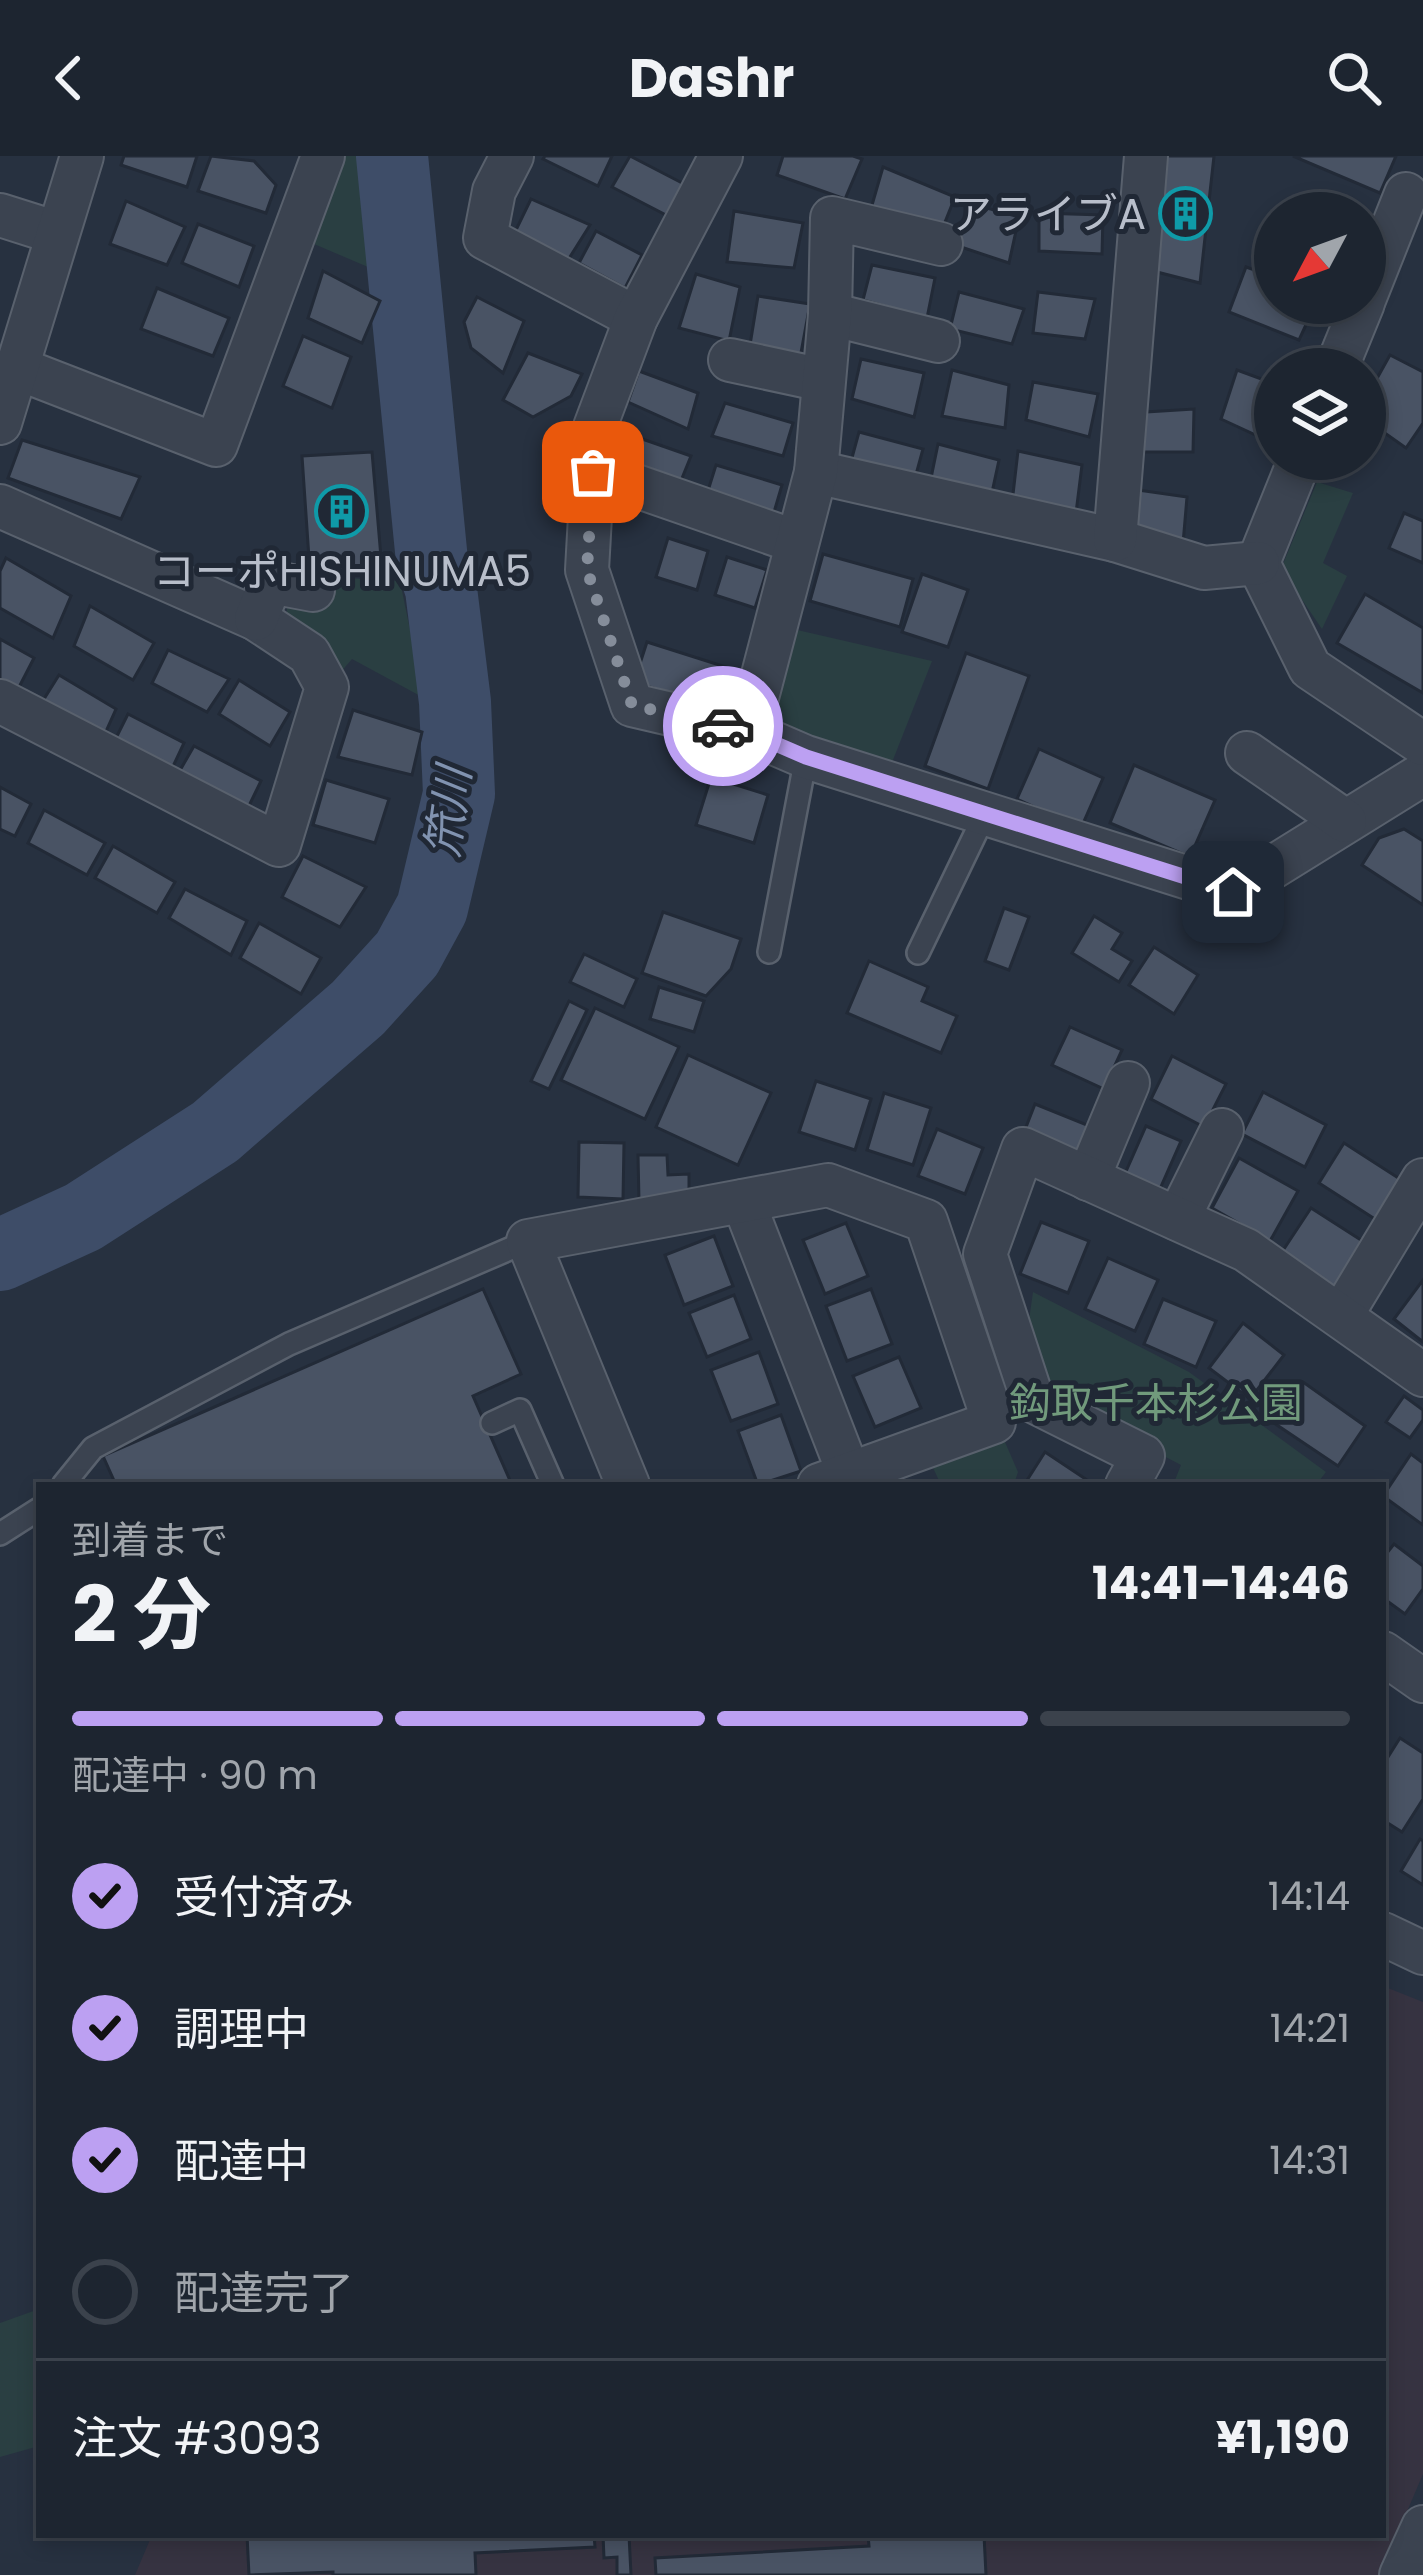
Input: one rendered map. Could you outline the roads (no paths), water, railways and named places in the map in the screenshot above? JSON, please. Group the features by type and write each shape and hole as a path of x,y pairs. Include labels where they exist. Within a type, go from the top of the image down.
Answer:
{"street":[{"path":"0,423 82,156"},
{"path":"17,368 216,445 323,156"},
{"path":"512,156 494,190 485,238 636,318"},
{"path":"721,156 636,318 595,427 587,570 632,705 748,732 806,757 1233,892 1423,774"},
{"path":"1115,540 1146,156"},
{"path":"1386,244 1406,194"},
{"path":"0,215 57,233"},
{"path":"748,732 816,472 830,314 832,218 941,244"},
{"path":"830,314 938,341"},
{"path":"730,360 823,380"},
{"path":"593,472 797,542"},
{"path":"816,472 1115,540 1204,568 1258,563"},
{"path":"1292,480 1258,563 1310,668 1423,744"},
{"path":"0,506 256,619 308,654 327,687 279,845 0,701"},
{"path":"256,619 271,583 313,590"},
{"path":"1247,753 1345,821"},
{"path":"1088,1179 1128,1083"},
{"path":"1178,1219 1222,1130"},
{"path":"1129,1482 1143,1456 1033,1401 985,1254 1023,1149 1246,1250 1423,1376"},
{"path":"1341,1316 1423,1180"},
{"path":"627,1482 528,1241 828,1185 926,1221 994,1422 834,1480 743,1201"},
{"path":"1386,1655 1423,1682"},
{"path":"1386,1935 1423,1953"},
{"path":"1401,2575 1423,2527"}],"lane":[{"path":"770,952 806,757"},
{"path":"918,953 985,814"},
{"path":"65,1482 93,1448 250,1365 528,1241"},
{"path":"492,1423 520,1410 552,1482"},
{"path":"0,1534 36,1511"}],"waterway":[{"name":"笊川","path":"0,1255 83,1217 215,1132 358,1008 407,954 432,908 459,794 455,702 441,589 432,561 392,156"}],"place":[{"name":"アライブA","path":"1185,214"},
{"name":"コーポHISHINUMA5","path":"342,512"}],"park label":[{"name":"鈎取千本杉公園","path":"1156,1403"}]}
